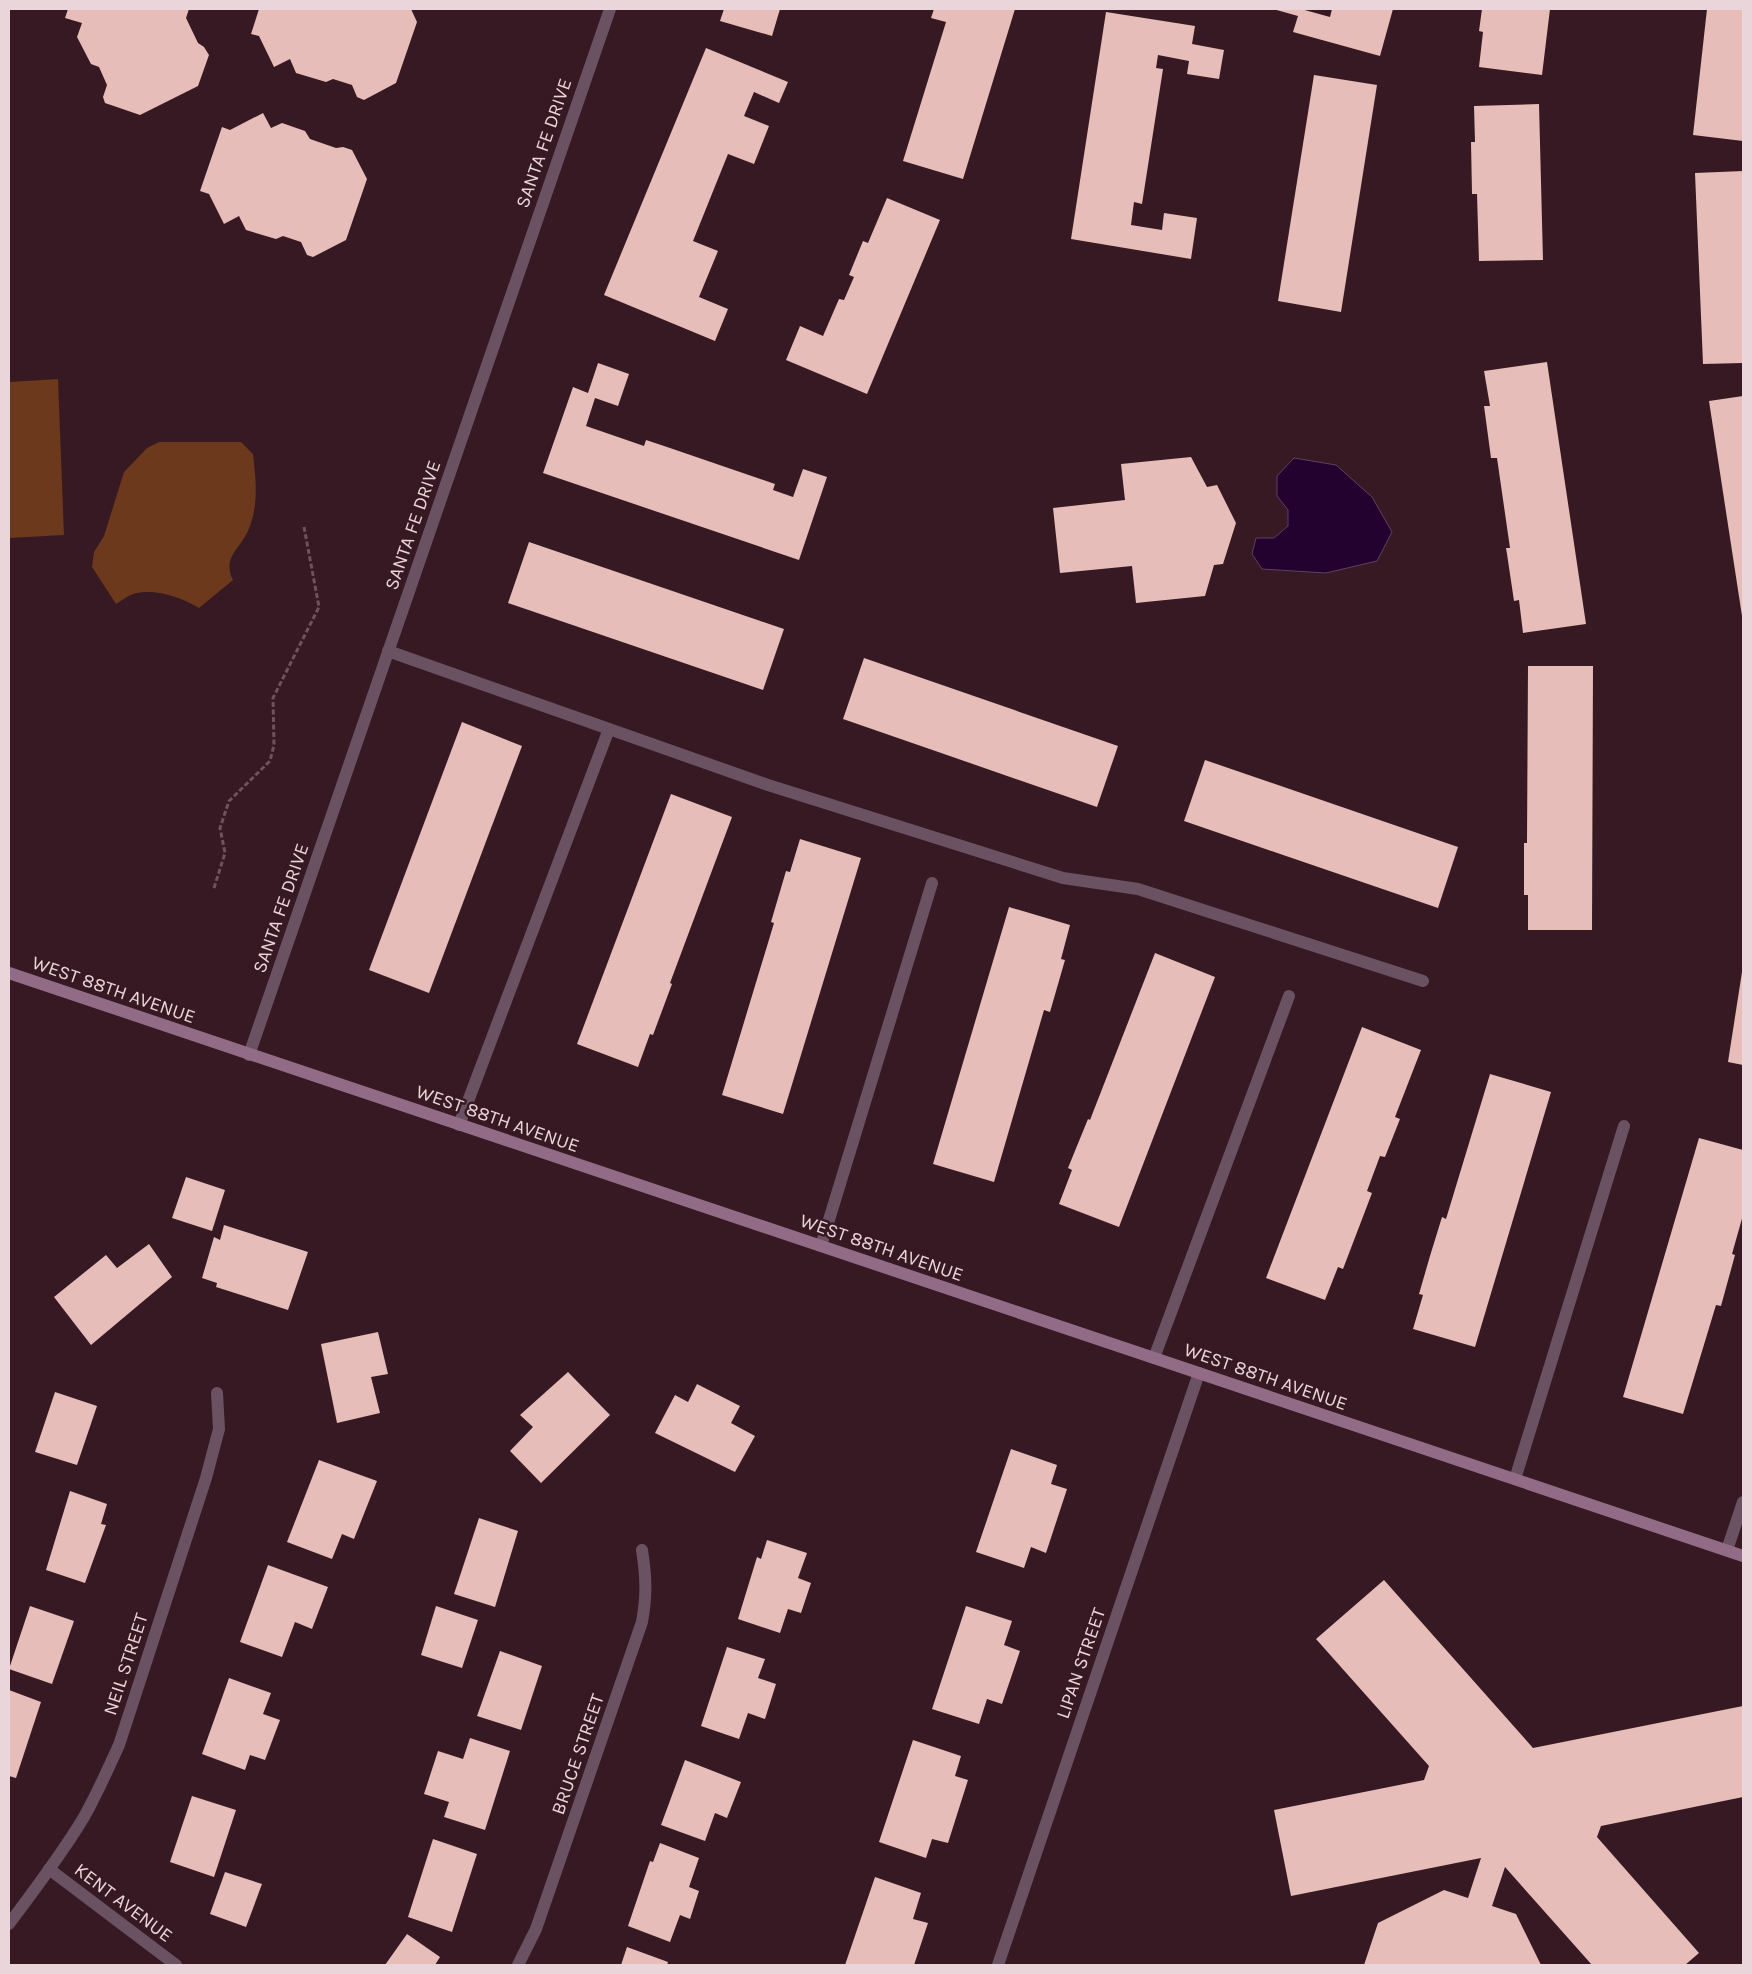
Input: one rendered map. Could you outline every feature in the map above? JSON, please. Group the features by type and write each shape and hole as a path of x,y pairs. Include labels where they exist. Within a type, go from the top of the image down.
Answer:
{"main road":[{"name":"WEST 88TH AVENUE","path":"9,974 1743,1556"}],"street":[{"name":"SANTA FE DRIVE","path":"249,1054 610,9"},
{"path":"388,651 768,785 1063,878 1138,889 1423,981"},
{"path":"459,1125 609,729"},
{"path":"821,1246 932,883"},
{"path":"1154,1358 1289,996"},
{"path":"1515,1479 1624,1126"},
{"name":"LIPAN STREET","path":"998,1965 1198,1372"},
{"name":"NEIL STREET","path":"9,1924 84,1817 119,1745 206,1478 219,1429 217,1393"},
{"path":"1727,1550 1743,1502"},
{"name":"BRUCE STREET","path":"518,1965 536,1929 642,1622 646,1598 646,1573 642,1550"},
{"name":"KENT AVENUE","path":"49,1869 176,1965"}],"path":[{"path":"214,888 225,853 220,828 229,801 270,761 274,745 273,698 319,607 304,528"}],"shaded area":[{"path":"58,379 64,535 9,538 9,382"},
{"path":"159,442 241,442 253,454 256,483 254,512 248,531 233,554 229,566 233,580 199,608 176,597 150,592 133,594 116,604 92,567 94,552 104,536 124,472 147,448"},
{"path":"1294,458 1336,465 1372,497 1392,532 1377,561 1326,573 1262,569 1252,554 1256,538 1274,538 1288,526 1288,510 1277,496 1277,476"}],"building":[{"path":"68,9 189,9 186,18 198,43 204,47 209,55 198,86 140,115 105,103 103,97 107,85 99,67 91,64 77,37 82,23 65,18"},
{"path":"259,9 411,9 417,22 396,83 364,100 357,97 352,85 333,79 326,82 296,73 290,59 274,67 259,36 251,34"},
{"path":"724,9 780,9 772,36 720,21"},
{"path":"934,9 1015,9 963,179 903,161 946,22 931,18"},
{"path":"1273,9 1301,9 1330,17 1332,9 1393,9 1380,56 1293,32 1298,16"},
{"path":"1482,9 1550,9 1542,75 1479,67 1483,32 1479,31"},
{"path":"1707,9 1743,9 1743,141 1693,135"},
{"path":"1106,12 1195,26 1192,44 1224,50 1219,79 1187,74 1189,61 1158,55 1156,68 1163,69 1142,204 1134,202 1131,225 1162,230 1164,213 1197,218 1191,259 1071,239"},
{"path":"706,48 788,82 779,103 754,92 744,116 769,126 754,164 728,154 693,241 718,251 699,297 728,309 715,341 604,295"},
{"path":"1314,75 1377,85 1341,312 1278,301"},
{"path":"1539,104 1543,260 1479,261 1477,194 1472,194 1471,142 1475,142 1474,106"},
{"path":"263,113 271,128 282,123 305,131 310,139 336,148 343,147 352,150 367,179 346,240 313,257 307,255 301,242 283,236 276,239 246,230 239,216 224,224 209,194 200,191 222,127 230,130"},
{"path":"1743,171 1743,363 1703,364 1695,173"},
{"path":"887,198 940,220 867,394 786,360 800,326 823,336 839,299 844,300 854,277 849,275 863,241 868,243"},
{"path":"1547,362 1586,624 1523,633 1519,600 1514,601 1506,548 1510,548 1497,458 1491,458 1484,406 1490,406 1484,371"},
{"path":"598,363 629,374 618,406 595,398 586,426 644,446 646,440 775,484 773,490 793,497 803,469 827,477 799,560 543,473 573,387 588,393"},
{"path":"1743,396 1743,616 1742,616 1709,401"},
{"path":"1191,457 1207,487 1217,485 1236,523 1223,564 1214,565 1205,596 1136,603 1132,566 1060,573 1053,508 1125,500 1121,464"},
{"path":"529,542 784,629 763,690 508,603"},
{"path":"864,658 1118,746 1097,807 843,719"},
{"path":"1528,666 1593,666 1592,930 1528,930 1528,895 1524,895 1524,843 1527,843"},
{"path":"462,722 522,746 429,993 369,970"},
{"path":"1205,760 1458,847 1438,908 1184,821"},
{"path":"671,794 732,817 670,983 672,984 653,1035 650,1034 638,1067 577,1044"},
{"path":"800,839 861,858 783,1114 722,1095 774,923 771,922 786,871 790,872"},
{"path":"1009,907 1070,925 1061,959 1065,960 1050,1012 1044,1010 994,1182 933,1164"},
{"path":"1155,953 1215,977 1119,1227 1059,1204 1072,1170 1068,1168 1088,1119 1090,1120"},
{"path":"1743,972 1743,1065 1728,1062"},
{"path":"1362,1027 1421,1050 1395,1117 1400,1119 1385,1157 1380,1156 1367,1191 1372,1193 1343,1269 1338,1267 1325,1300 1266,1278"},
{"path":"1490,1074 1551,1092 1475,1347 1413,1329 1423,1295 1419,1294 1430,1256 1442,1217 1446,1219"},
{"path":"1699,1138 1743,1150 1743,1215 1732,1254 1735,1255 1721,1306 1716,1305 1683,1414 1623,1397"},
{"path":"186,1177 225,1190 212,1231 172,1218"},
{"path":"224,1225 308,1252 288,1310 216,1287 217,1283 202,1278 214,1237 220,1240"},
{"path":"149,1244 172,1277 91,1345 54,1297 106,1255 117,1268"},
{"path":"378,1332 388,1374 371,1377 380,1413 337,1423 321,1344"},
{"path":"568,1372 610,1415 541,1483 510,1451 533,1427 520,1415"},
{"path":"697,1384 740,1406 731,1423 755,1436 735,1472 655,1433 675,1395 688,1402"},
{"path":"55,1392 97,1406 77,1465 35,1452"},
{"path":"1011,1449 1057,1465 1051,1484 1067,1489 1046,1553 1031,1547 1024,1568 976,1552"},
{"path":"319,1460 377,1481 354,1539 342,1534 332,1559 287,1542"},
{"path":"70,1491 107,1504 101,1524 106,1525 85,1583 46,1570"},
{"path":"479,1518 518,1531 495,1607 454,1594"},
{"path":"767,1540 807,1553 798,1578 811,1583 801,1613 788,1609 780,1633 738,1619 757,1557 761,1559"},
{"path":"268,1565 328,1587 312,1629 295,1622 282,1657 240,1642"},
{"path":"1384,1580 1533,1748 1743,1706 1743,1797 1601,1826 1597,1837 1699,1953 1685,1965 1592,1965 1505,1867 1492,1906 1516,1914 1541,1965 1364,1965 1378,1923 1444,1890 1468,1898 1481,1858 1291,1896 1274,1810 1424,1780 1429,1766 1316,1639"},
{"path":"30,1606 74,1621 52,1684 9,1669"},
{"path":"436,1606 478,1620 462,1668 421,1655"},
{"path":"966,1606 1012,1621 1004,1645 1020,1651 1002,1704 987,1699 979,1724 932,1709"},
{"path":"727,1647 765,1659 758,1678 776,1684 765,1719 748,1713 739,1739 701,1726"},
{"path":"500,1651 542,1666 521,1730 477,1716"},
{"path":"229,1678 271,1693 263,1714 280,1720 265,1760 250,1755 245,1770 202,1754"},
{"path":"9,1690 41,1702 16,1778 9,1776"},
{"path":"470,1738 510,1751 485,1830 444,1817 449,1802 424,1794 438,1751 463,1759"},
{"path":"913,1740 961,1756 955,1776 968,1780 948,1843 932,1839 926,1858 879,1842"},
{"path":"685,1760 741,1782 727,1818 715,1813 705,1841 661,1825"},
{"path":"192,1796 236,1810 214,1877 170,1862"},
{"path":"433,1839 477,1854 452,1932 408,1917"},
{"path":"660,1843 699,1858 689,1887 699,1891 690,1919 680,1915 670,1942 628,1926 650,1861 653,1862"},
{"path":"225,1872 262,1884 246,1927 210,1914"},
{"path":"875,1877 921,1893 913,1919 928,1923 914,1965 845,1965"},
{"path":"407,1934 440,1957 435,1965 385,1965"},
{"path":"627,1947 668,1962 667,1965 621,1965"}]}
